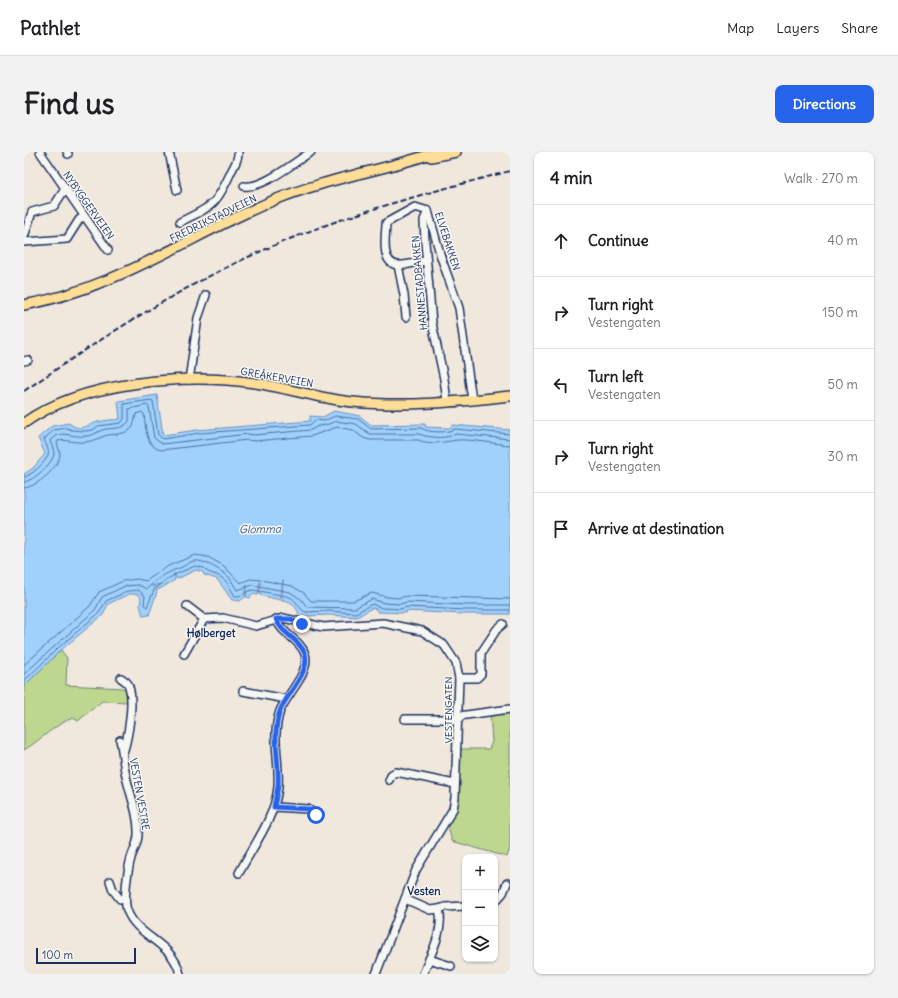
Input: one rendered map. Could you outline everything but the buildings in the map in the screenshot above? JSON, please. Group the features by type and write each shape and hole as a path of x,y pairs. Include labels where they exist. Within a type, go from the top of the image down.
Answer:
{"main road":[{"name":"FREDRIKSTADVEIEN","path":"24,305 42,302 82,290 133,270 233,218 279,199 329,182 437,152"},
{"name":"FREDRIKSTADVEIEN","path":"416,159 456,152"},
{"name":"GREÅKERVEIEN","path":"24,423 53,405 91,392 126,385 189,380 253,383 356,402 393,404 472,400 510,396"}],"street":[{"name":"NYBYGGERVEIEN","path":"40,152 108,250"},
{"path":"169,152 177,190"},
{"path":"180,222 207,209 215,202 222,192 238,152"},
{"path":"244,186 250,187 274,177 311,152"},
{"path":"24,237 32,212 54,206 65,189"},
{"name":"ELVEBAKKEN","path":"398,265 390,262 385,254 386,223 394,217 415,207 428,211 441,257 459,308 472,400"},
{"name":"HANNESTADBAKKEN","path":"428,211 424,220 432,323 444,379 447,401"},
{"path":"24,242 66,239 79,220 84,216"},
{"path":"406,317 404,295 398,265 426,261"},
{"path":"189,380 200,310 206,295"},
{"path":"184,654 204,619 187,606"},
{"name":"VESTENGATEN","path":"204,619 223,618 256,626 276,619 291,619 302,624 323,627 383,623 422,631 444,645 456,663 459,678 459,718 453,809 422,860 376,974"},
{"path":"239,873 274,807 278,786 275,734 281,710 304,669 305,654 296,642 279,627 276,619"},
{"path":"459,678 477,678 481,674 481,653 497,629 503,624"},
{"path":"121,678 128,683 130,691 129,734 123,753"},
{"path":"243,691 286,699"},
{"path":"405,719 459,718 510,709"},
{"name":"VESTEN VESTRE","path":"120,740 126,776 138,824 138,837 130,860 125,899 127,909 132,919 165,947 176,962 180,974"},
{"path":"389,780 393,773 396,772 455,784"},
{"path":"274,807 308,809 316,815"},
{"path":"110,881 113,890 120,899 125,899"},
{"path":"498,899 503,893 507,883"},
{"path":"405,899 430,910 462,906"},
{"path":"423,974 429,959 441,917 439,909"},
{"path":"429,959 451,966"}],"green space":[{"path":"61,650 67,658 66,685 123,688 128,694 128,702 102,701 78,721 73,718 66,721 24,750 24,686"},
{"path":"510,711 510,848 507,857 452,841 446,820 450,814 460,749 489,749 492,742 490,712"}],"water":[{"name":"Glomma","path":"157,395 163,435 197,430 310,421 310,416 323,417 334,411 360,416 371,425 425,424 426,427 449,428 453,425 510,430 510,614 462,614 406,611 406,613 378,612 376,609 372,608 357,617 329,615 305,616 299,614 291,602 282,600 283,580 280,600 260,595 260,582 258,595 252,594 250,598 246,597 247,584 245,597 240,601 232,600 217,579 204,575 203,572 196,570 177,579 174,573 175,580 158,590 157,586 160,584 151,586 155,586 157,592 149,615 143,616 140,605 141,598 138,594 129,594 108,604 103,615 61,650 24,686 24,474 33,468 45,454 38,438 52,426 69,423 80,428 101,421 120,419 118,401"}],"railway":[{"path":"24,391 142,314 202,280 266,249 326,225 386,205 510,171"}],"district":[{"name":"Hølberget","path":"211,633"},
{"name":"Vesten","path":"424,891"}],"route":[{"path":"302,624 291,619 276,619 279,627 301,648 305,654 306,662 304,669 286,699 278,720 275,734 278,786 274,807 308,809 316,815"}]}
